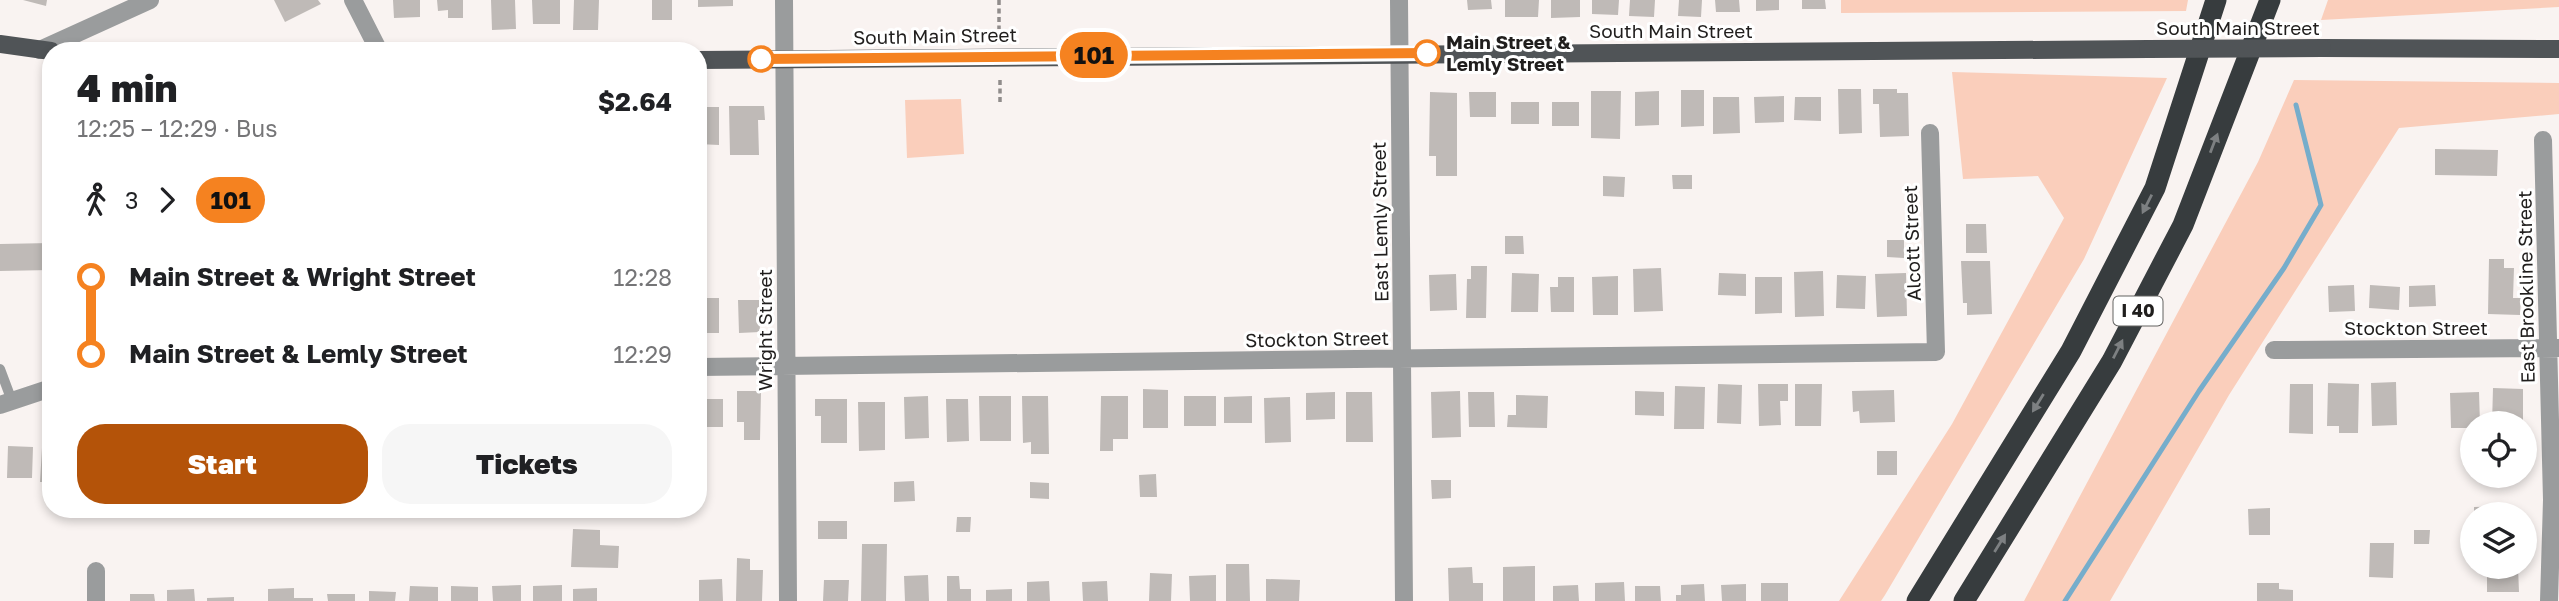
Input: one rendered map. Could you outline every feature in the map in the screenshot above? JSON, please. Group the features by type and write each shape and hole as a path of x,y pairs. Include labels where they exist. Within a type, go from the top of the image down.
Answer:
{"highway":[{"name":"I 40","path":"1917,601 2071,351 2155,188 2216,0"},
{"name":"I 40","path":"1964,601 2112,361 2183,225 2270,0"}],"main road":[{"path":"0,44 42,50"},
{"name":"South Main Street","path":"707,60 1399,53 2559,49"}],"street":[{"path":"62,42 150,0"},
{"path":"353,0 374,42"},
{"name":"Wright Street","path":"784,0 789,601"},
{"name":"East Lemly Street","path":"1399,0 1404,601"},
{"name":"Alcott Street","path":"1930,133 1936,352"},
{"name":"East Brookline Street","path":"2543,140 2554,348 2555,499 2549,601"},
{"name":"Stockton Street","path":"2274,350 2554,348"},
{"name":"Stockton Street","path":"707,367 1936,352"},
{"path":"6,403 42,391"},
{"path":"96,571 96,601"}],"lane":[{"path":"0,369 6,403"}],"path":[{"path":"999,0 999,29"},
{"path":"1000,80 1000,104"}],"shaded area":[{"path":"1841,0 2188,0 2186,11 1841,13"},
{"path":"2328,0 2559,0 2559,7 2321,20"},
{"path":"1952,72 2167,78 2084,259 1885,595 1881,601 1839,601 1952,424 2064,218 2038,176 1963,179"},
{"path":"2294,80 2559,83 2559,114 2399,128 2229,395 2110,601 2024,601 2258,162"},
{"path":"961,99 964,154 907,158 905,100"}],"building":[{"path":"23,0 47,0 46,6"},
{"path":"274,0 318,0 321,4 285,22"},
{"path":"393,0 420,0 420,17 394,18"},
{"path":"437,0 463,0 463,18 448,18 448,10 438,11"},
{"path":"491,0 515,0 516,29 492,30"},
{"path":"532,0 560,0 560,24 533,24"},
{"path":"574,0 599,0 598,30 573,30"},
{"path":"652,0 672,0 672,20 652,20"},
{"path":"698,0 733,0 733,6 698,7"},
{"path":"1467,0 1491,0 1492,9 1468,10"},
{"path":"1505,0 1539,0 1538,17 1505,17"},
{"path":"1551,0 1580,0 1580,17 1551,18"},
{"path":"1592,0 1619,0 1618,15 1592,14"},
{"path":"1630,0 1655,0 1654,17 1629,16"},
{"path":"1679,0 1702,0 1701,17 1678,16"},
{"path":"1715,0 1739,0 1740,12 1716,12"},
{"path":"1756,0 1779,0 1779,10 1756,11"},
{"path":"1802,0 1825,0 1826,9 1802,9"},
{"path":"1838,89 1861,89 1862,133 1839,134"},
{"path":"1873,89 1897,89 1897,93 1908,93 1909,136 1880,137 1879,104 1873,104"},
{"path":"1681,90 1704,90 1704,126 1681,127"},
{"path":"1591,91 1621,91 1620,139 1591,138"},
{"path":"1659,91 1659,125 1635,126 1635,92"},
{"path":"1430,92 1457,93 1457,176 1436,176 1436,156 1429,156"},
{"path":"1469,92 1496,92 1496,117 1470,117"},
{"path":"1784,96 1784,122 1755,123 1754,97"},
{"path":"1713,97 1739,97 1740,133 1713,134"},
{"path":"1795,97 1821,97 1821,121 1794,120"},
{"path":"1511,102 1539,102 1539,124 1511,124"},
{"path":"1552,102 1579,102 1579,126 1552,126"},
{"path":"729,106 764,106 765,120 758,120 759,155 730,155"},
{"path":"707,107 719,107 719,145 707,144"},
{"path":"2435,149 2498,150 2497,176 2435,175"},
{"path":"1672,175 1692,175 1692,189 1673,189"},
{"path":"1603,176 1625,177 1624,197 1603,196"},
{"path":"1966,224 1986,224 1987,253 1966,253"},
{"path":"1505,236 1523,236 1524,254 1505,254"},
{"path":"1887,240 1904,240 1904,258 1887,257"},
{"path":"42,243 42,270 0,271 0,244"},
{"path":"2489,259 2504,259 2504,268 2514,268 2513,298 2521,298 2520,315 2488,314"},
{"path":"1961,261 1990,261 1992,314 1967,315 1967,303 1963,303"},
{"path":"1471,266 1487,266 1486,318 1466,318 1467,279 1471,279"},
{"path":"1661,268 1663,311 1634,312 1633,269"},
{"path":"1823,271 1824,316 1795,317 1794,272"},
{"path":"1512,273 1539,274 1538,312 1511,312"},
{"path":"1719,273 1746,274 1746,296 1718,295"},
{"path":"1906,273 1907,316 1877,317 1875,274"},
{"path":"1456,274 1457,310 1430,311 1429,275"},
{"path":"1837,275 1866,276 1865,309 1836,308"},
{"path":"1618,276 1618,315 1593,315 1592,277"},
{"path":"1558,277 1574,277 1574,312 1551,312 1550,287 1558,287"},
{"path":"1755,277 1782,277 1782,313 1755,314"},
{"path":"2354,285 2355,311 2329,312 2328,286"},
{"path":"2370,285 2400,287 2399,310 2369,308"},
{"path":"2435,285 2436,306 2409,307 2409,286"},
{"path":"707,298 719,298 719,333 707,333"},
{"path":"738,300 759,300 760,332 739,333"},
{"path":"2396,382 2397,425 2372,426 2371,383"},
{"path":"2328,383 2359,384 2358,433 2339,433 2339,426 2327,426"},
{"path":"1718,384 1742,385 1741,424 1717,423"},
{"path":"1758,384 1788,384 1788,401 1780,401 1781,425 1759,426"},
{"path":"1795,384 1822,384 1821,426 1795,426"},
{"path":"2290,384 2313,384 2313,434 2289,433"},
{"path":"1675,386 1705,387 1704,429 1674,429"},
{"path":"2493,388 2523,389 2523,411 2492,411"},
{"path":"1143,389 1168,390 1168,428 1143,428"},
{"path":"1894,390 1895,422 1860,423 1859,411 1853,412 1852,391"},
{"path":"737,391 761,391 760,440 744,440 744,422 737,422"},
{"path":"1460,391 1461,437 1432,438 1431,392"},
{"path":"1635,391 1664,392 1664,416 1635,415"},
{"path":"1335,392 1335,419 1306,420 1306,393"},
{"path":"1346,392 1372,392 1373,442 1346,442"},
{"path":"1468,392 1494,392 1495,427 1469,427"},
{"path":"2479,392 2480,411 2460,411 2460,428 2451,428 2450,393"},
{"path":"1516,395 1548,396 1547,428 1507,427 1508,415 1516,415"},
{"path":"928,396 929,438 905,439 904,397"},
{"path":"979,396 1011,396 1011,441 980,441"},
{"path":"1022,396 1048,396 1049,454 1031,454 1031,442 1023,443"},
{"path":"1101,396 1128,396 1128,439 1113,439 1113,451 1100,451"},
{"path":"1184,396 1216,396 1216,426 1184,426"},
{"path":"1252,396 1252,423 1224,423 1224,397"},
{"path":"1290,397 1291,442 1265,443 1264,398"},
{"path":"707,399 723,399 723,427 707,427"},
{"path":"815,399 847,399 847,443 821,443 821,416 815,416"},
{"path":"946,399 968,399 969,441 947,442"},
{"path":"858,402 885,402 885,450 859,451"},
{"path":"8,446 33,447 32,478 7,478"},
{"path":"42,448 42,482 40,482"},
{"path":"1877,451 1897,451 1897,475 1877,475"},
{"path":"1156,474 1157,497 1140,497 1139,475"},
{"path":"1431,480 1451,480 1451,498 1432,499"},
{"path":"914,481 915,501 894,502 894,482"},
{"path":"1030,482 1049,483 1049,499 1030,498"},
{"path":"2270,508 2270,535 2249,535 2248,509"},
{"path":"957,517 971,517 970,532 956,532"},
{"path":"818,521 847,521 847,539 818,539"},
{"path":"573,529 600,530 600,545 619,546 618,568 571,567"},
{"path":"2414,530 2430,530 2429,544 2414,544"},
{"path":"2370,543 2394,543 2393,578 2369,577"},
{"path":"862,544 887,544 886,601 861,601"},
{"path":"737,558 750,559 750,570 763,570 762,601 736,601"},
{"path":"1226,564 1249,564 1250,601 1226,601"},
{"path":"1535,566 1535,601 1503,601 1503,567"},
{"path":"1472,567 1473,583 1483,583 1483,601 1449,601 1448,568"},
{"path":"1150,573 1172,574 1171,601 1149,601"},
{"path":"928,575 929,601 905,601 904,576"},
{"path":"1216,575 1216,601 1190,601 1189,576"},
{"path":"947,576 959,576 960,589 971,589 971,601 947,601"},
{"path":"722,579 723,601 699,601 699,580"},
{"path":"1266,579 1300,580 1299,601 1266,601"},
{"path":"2487,579 2518,579 2519,592 2487,592"},
{"path":"824,580 849,580 848,601 823,601"},
{"path":"1049,581 1050,601 1027,601 1027,582"},
{"path":"1107,581 1108,601 1083,601 1082,582"},
{"path":"1624,582 1625,601 1595,601 1595,583"},
{"path":"1761,583 1788,583 1788,601 1761,601"},
{"path":"2257,583 2279,583 2279,589 2293,590 2293,601 2257,601"},
{"path":"1704,584 1705,601 1676,601 1676,595 1681,595 1681,585"},
{"path":"1746,584 1746,601 1722,601 1721,585"},
{"path":"521,585 521,601 493,601 492,586"},
{"path":"562,585 562,601 533,601 533,586"},
{"path":"1578,585 1579,601 1553,601 1553,586"},
{"path":"410,586 438,587 438,601 409,601"},
{"path":"451,586 478,587 478,601 451,601"},
{"path":"1635,586 1660,586 1661,601 1635,601"},
{"path":"294,588 294,598 313,598 313,601 268,601 268,589"},
{"path":"597,588 597,601 573,601 573,589"},
{"path":"194,589 195,601 167,601 167,590"},
{"path":"1012,589 1012,601 986,601 986,590"},
{"path":"369,591 396,592 395,601 369,601"},
{"path":"130,594 154,594 155,601 130,601"},
{"path":"327,594 355,594 355,601 328,601"},
{"path":"234,597 234,601 207,601 207,598"}],"waterway":[{"path":"2065,601 2199,391 2284,268 2321,205 2296,105"}],"bus line":[{"name":"101","path":"761,59 1427,53"}],"place":[{"name":"Main Street & Lemly Street","path":"1427,53"}]}
